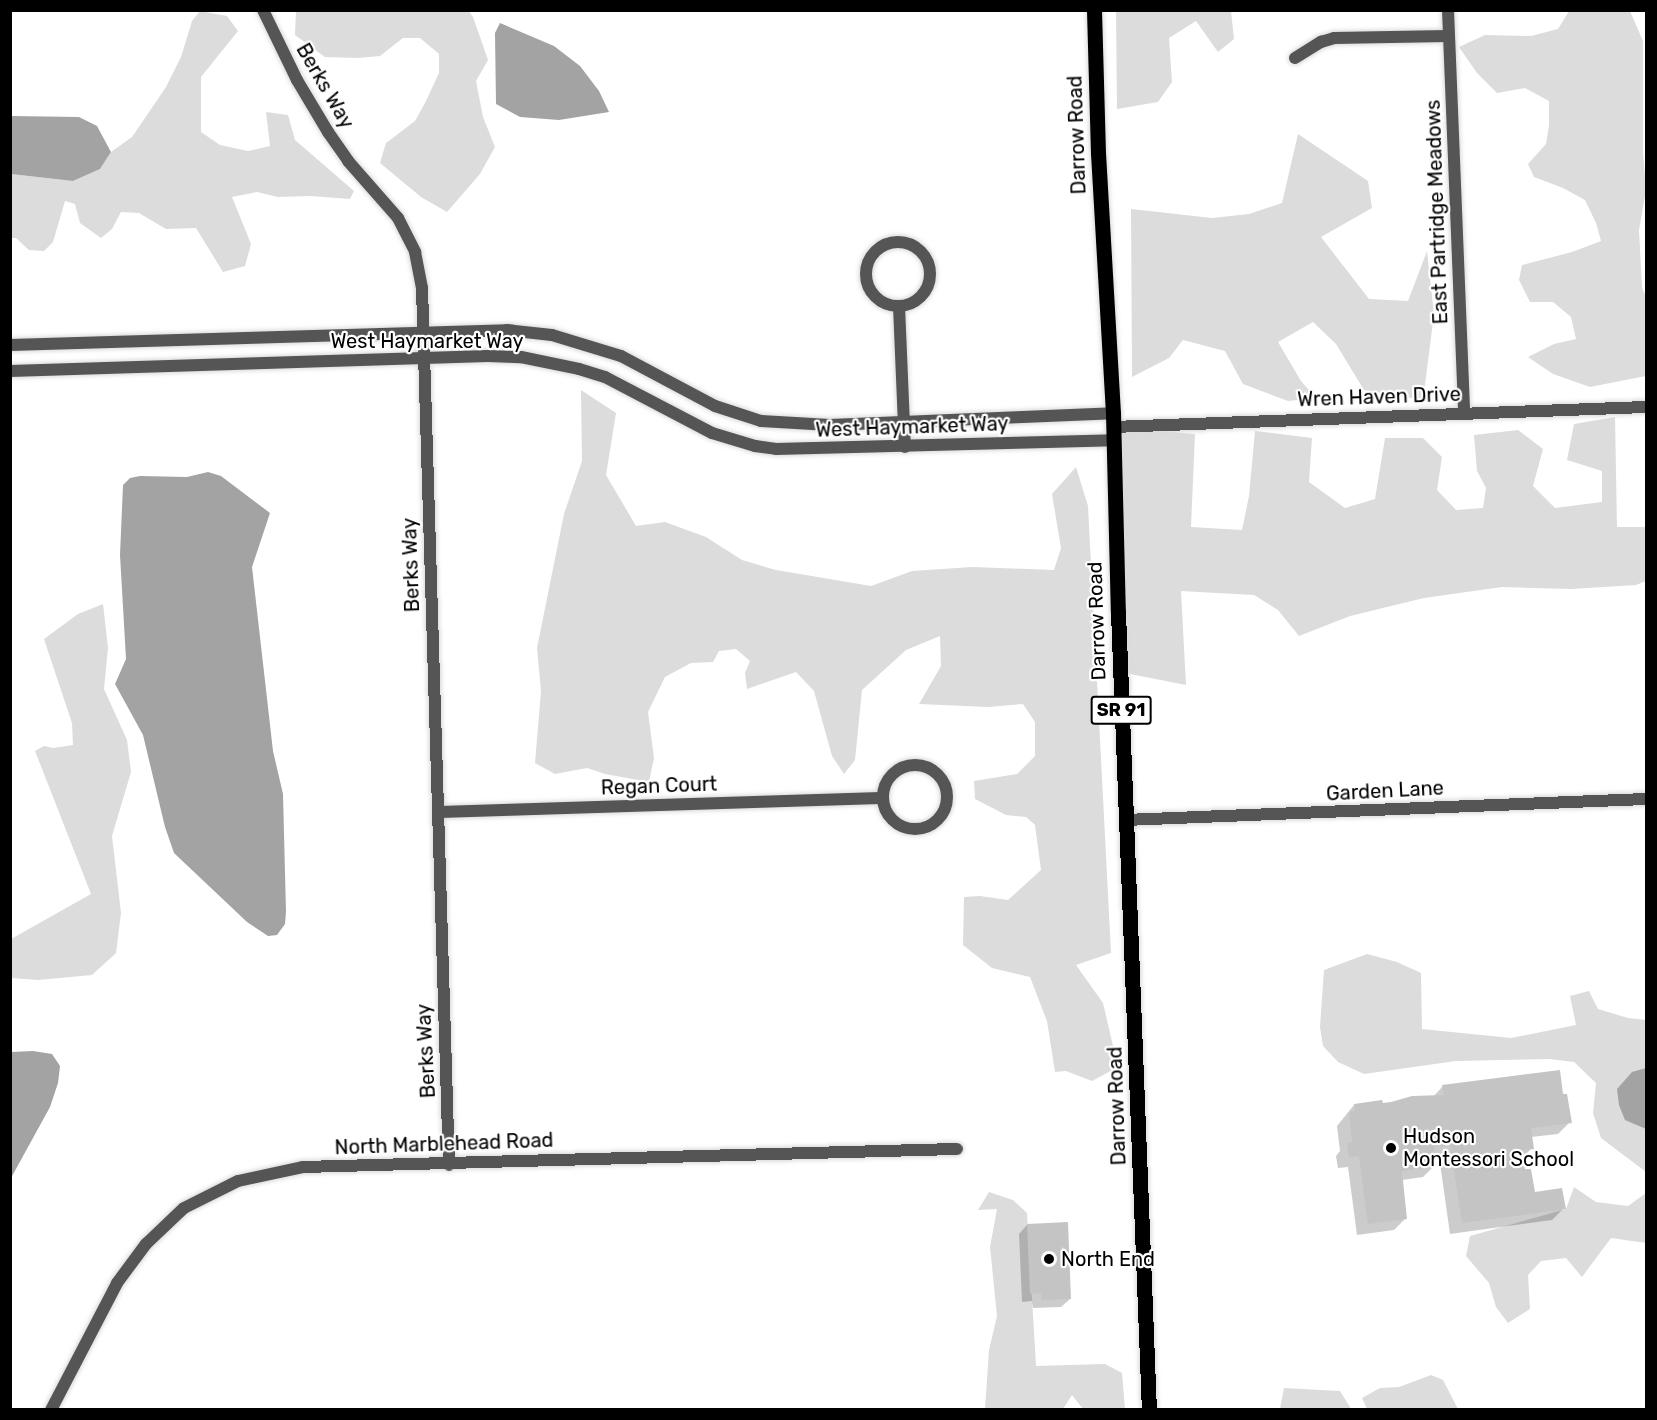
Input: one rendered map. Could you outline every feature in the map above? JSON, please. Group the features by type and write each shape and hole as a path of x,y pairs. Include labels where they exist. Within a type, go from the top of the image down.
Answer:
{"main road":[{"name":"Darrow Road","path":"1094,10 1098,153 1113,427 1125,820 1149,1410"}],"street":[{"name":"Berks Way","path":"263,10 297,80 328,132 348,161 387,203 415,252 422,288 449,1165"},
{"name":"East Partridge Meadows","path":"1448,10 1464,413"},
{"path":"1294,58 1334,38 1448,36"},
{"path":"897,241 913,245 926,256 931,273 927,289 915,301 899,306 883,302 871,291 866,275 870,258 881,246 897,241"},
{"path":"899,306 905,447"},
{"name":"West Haymarket Way","path":"10,345 507,330 572,340 621,356 715,406 761,421 803,424 904,423 1113,427"},
{"name":"West Haymarket Way","path":"10,371 521,357 579,369 633,391 696,426 755,446 796,450 905,447 1113,427"},
{"name":"Wren Haven Drive","path":"1113,427 1647,407"},
{"path":"913,764 930,768 942,780 948,796 944,813 932,825 916,830 899,826 887,814 882,798 886,782 891,775 897,769 913,764"},
{"name":"Regan Court","path":"438,812 882,798"},
{"name":"Garden Lane","path":"1125,820 1647,799"},
{"name":"North Marblehead Road","path":"51,1410 117,1283 146,1244 184,1208 238,1180 303,1167 449,1165 957,1149"}],"shaded area":[{"path":"468,10 473,17 488,60 476,81 483,117 495,147 480,174 447,212 421,197 380,163 386,143 415,121 426,101 439,73 439,54 420,38 403,38 380,56 325,57 295,35 296,11"},
{"path":"200,11 227,16 238,31 201,77 201,132 220,145 248,151 270,146 266,112 288,115 295,140 354,191 350,199 310,196 278,197 257,192 232,197 251,244 245,266 223,272 196,228 166,229 139,213 121,212 112,229 101,238 80,223 75,204 65,201 53,242 44,251 29,250 16,238 11,238 11,174 73,181 100,169 111,152 132,137 166,87 181,57 192,21"},
{"path":"1116,11 1231,11 1234,39 1218,52 1196,21 1169,38 1172,82 1158,102 1117,109"},
{"path":"1569,11 1630,11 1643,41 1643,152 1646,190 1639,230 1642,287 1646,298 1646,376 1590,387 1553,374 1528,357 1554,344 1576,339 1571,317 1553,302 1530,302 1519,280 1522,265 1572,252 1601,241 1596,223 1585,200 1563,188 1534,177 1528,164 1546,144 1549,101 1525,88 1497,93 1477,73 1459,47 1485,35 1531,36 1558,29"},
{"path":"500,23 554,46 580,66 599,91 609,112 559,120 520,117 496,104 495,33"},
{"path":"11,116 79,117 97,126 111,152 100,169 73,181 11,174"},
{"path":"1298,134 1368,181 1372,208 1321,237 1369,299 1408,301 1427,251 1434,314 1423,400 1364,390 1336,344 1313,322 1278,342 1301,381 1316,398 1288,401 1243,384 1225,351 1183,340 1169,358 1132,377 1131,209 1212,218 1249,214 1282,203"},
{"path":"581,390 616,413 606,475 636,526 665,522 706,537 742,560 776,570 871,586 912,571 972,567 1054,570 1061,548 1052,494 1076,467 1088,506 1111,953 1076,965 1103,1003 1118,1067 1092,1081 1066,1071 1055,1072 1047,1021 1030,977 992,968 963,945 964,897 980,896 1008,900 1041,870 1035,825 1026,817 1006,815 975,799 974,781 1017,774 1035,756 1035,722 1023,704 988,707 919,704 941,666 940,636 906,650 862,690 855,760 844,774 832,756 814,691 796,672 747,689 745,673 750,661 736,649 719,651 713,662 691,663 665,677 648,712 654,758 649,782 605,774 587,768 555,774 535,763 541,691 537,648 564,514 582,461"},
{"path":"1615,417 1617,527 1646,527 1646,581 1636,585 1571,589 1502,587 1424,598 1350,616 1299,636 1278,610 1254,595 1181,591 1186,685 1120,672 1113,427 1195,434 1191,527 1242,530 1249,496 1255,431 1312,438 1309,482 1345,508 1375,499 1385,438 1423,438 1442,457 1437,490 1456,510 1483,508 1486,488 1477,471 1474,435 1518,430 1543,449 1533,486 1555,508 1602,502 1602,471 1567,460 1574,424"},
{"path":"208,472 221,476 270,513 252,567 273,751 283,794 286,912 285,924 277,935 268,936 247,922 174,853 165,827 143,735 115,684 126,659 120,555 123,485 130,478 140,476 187,477"},
{"path":"103,604 108,648 104,689 127,740 131,772 112,836 121,913 116,953 92,975 38,980 11,978 11,939 91,894 35,751 44,746 53,748 73,745 72,723 44,639 78,614"},
{"path":"1367,954 1397,962 1421,973 1422,1029 1511,1038 1576,1025 1570,996 1589,991 1598,1009 1628,1018 1646,1020 1646,1172 1601,1138 1593,1113 1596,1083 1574,1062 1549,1059 1456,1061 1364,1074 1338,1062 1323,1046 1320,1027 1324,970"},
{"path":"33,1051 52,1054 60,1066 58,1083 50,1107 11,1178 11,1052"},
{"path":"1646,1068 1646,1129 1625,1120 1619,1105 1617,1089 1632,1072"},
{"path":"1574,1187 1596,1202 1628,1206 1646,1193 1646,1243 1611,1238 1582,1277 1566,1258 1541,1261 1528,1275 1530,1309 1508,1323 1496,1307 1489,1283 1466,1256 1470,1236 1566,1209"},
{"path":"989,1192 1013,1200 1027,1213 1036,1366 1105,1364 1122,1373 1125,1409 1083,1409 1072,1395 1063,1409 985,1409 989,1350 997,1316 990,1247 997,1209 978,1210"},
{"path":"1431,1375 1443,1380 1458,1409 1367,1409 1362,1398 1380,1388 1399,1387"},
{"path":"1284,1388 1340,1391 1350,1407 1349,1410 1280,1409"}],"building":[{"name":"Hudson Montessori School","path":"1560,1070 1563,1094 1567,1094 1572,1123 1531,1128 1534,1149 1522,1150 1525,1169 1531,1169 1535,1192 1562,1188 1566,1209 1462,1223 1450,1145 1434,1147 1436,1166 1402,1171 1407,1219 1368,1224 1359,1156 1349,1157 1347,1143 1352,1142 1349,1112 1355,1111 1354,1104 1382,1100 1383,1103 1391,1102 1412,1096 1444,1095 1442,1085"},
{"name":"North End","path":"1068,1222 1071,1299 1041,1300 1041,1293 1030,1294 1027,1224"}],"place":[{"name":"Hudson Montessori School","path":"1391,1148"},
{"name":"North End","path":"1049,1259"}]}
